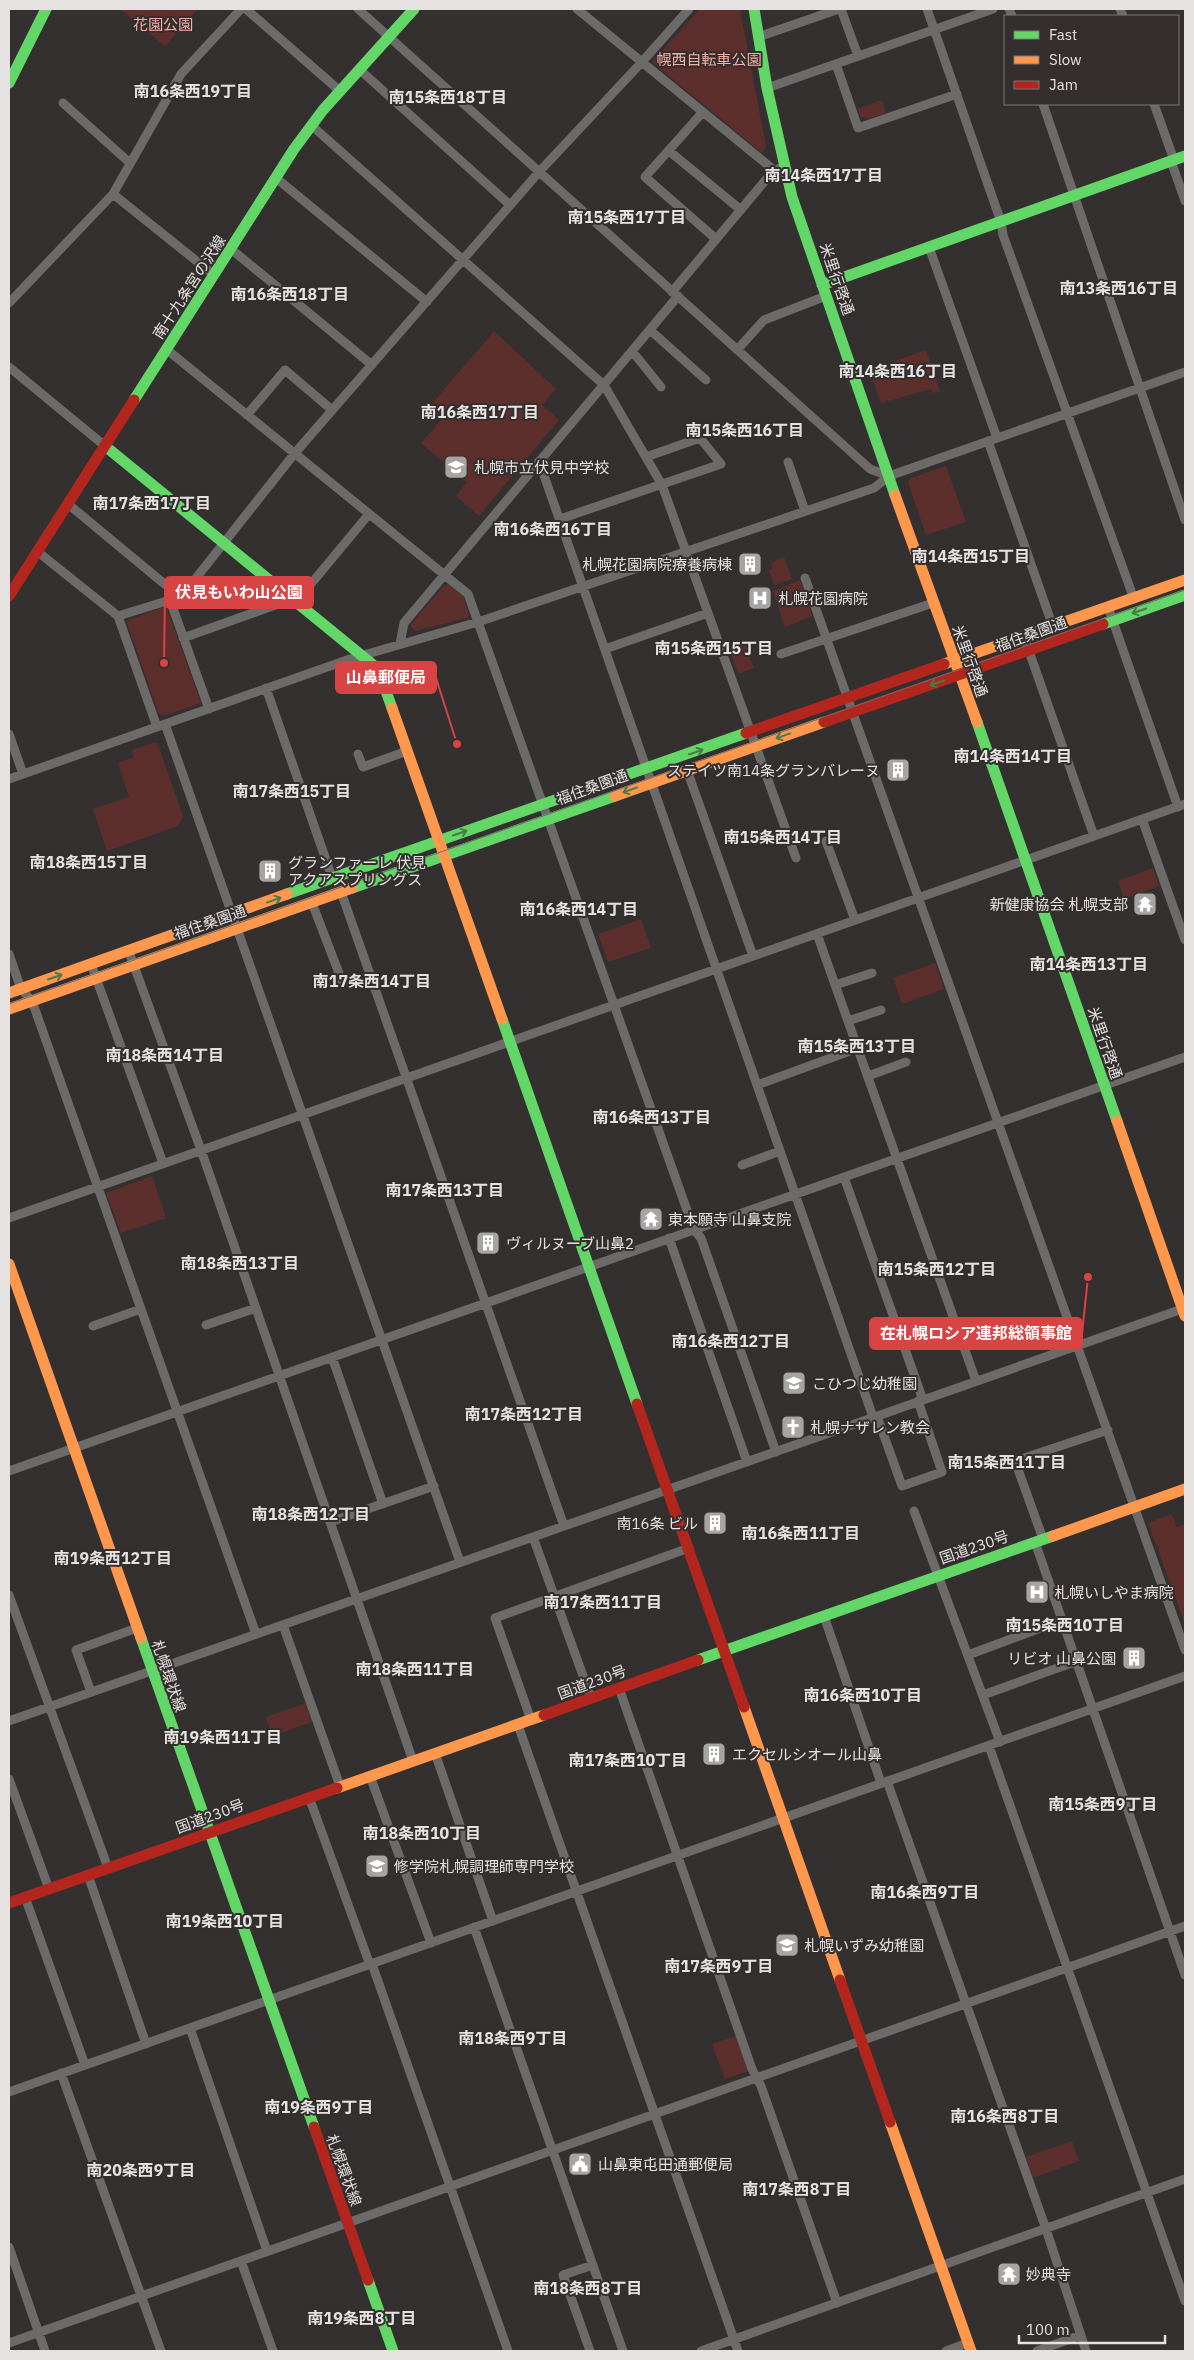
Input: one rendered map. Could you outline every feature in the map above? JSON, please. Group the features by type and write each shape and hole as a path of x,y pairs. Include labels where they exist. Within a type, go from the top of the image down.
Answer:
{"main road":[{"path":"9,83 46,9"},
{"name":"南十九条宮の沢線","path":"9,596 311,125 414,9"},
{"name":"米里行啓通","path":"754,9 779,169 824,290 1184,1311"},
{"path":"824,290 929,247 1177,159"},
{"path":"105,446 372,664 381,677 969,2347"},
{"name":"福住桑園通","path":"9,993 333,880 439,840 1185,580"},
{"name":"福住桑園通","path":"9,1009 1185,595"},
{"name":"札幌環状線","path":"9,1264 208,1833 393,2351"},
{"name":"国道230号","path":"9,1903 1185,1489"}],"street":[{"path":"9,303 114,194 181,74 241,9"},
{"path":"246,9 340,91"},
{"path":"358,9 870,469 889,476"},
{"path":"400,644 400,633 404,623 650,330 716,239 779,169 702,113 577,9"},
{"path":"118,616 174,598 185,592 295,453 332,410 539,172 689,9"},
{"path":"758,37 840,9 858,56"},
{"path":"927,9 1001,222 1003,235 1134,599"},
{"path":"767,88 993,9"},
{"path":"836,64 858,128 957,94"},
{"path":"359,69 510,205"},
{"path":"63,103 130,163"},
{"path":"1043,105 1185,520"},
{"path":"1154,105 1177,159 1185,201"},
{"path":"702,113 646,177 716,239"},
{"path":"311,125 604,385 662,485 796,858"},
{"path":"669,151 741,210"},
{"path":"276,178 427,302"},
{"path":"114,194 214,275"},
{"path":"929,247 1053,627"},
{"path":"231,249 372,365"},
{"path":"738,350 764,320 824,290"},
{"path":"650,330 706,380"},
{"path":"166,350 468,594 694,1230 701,1238 776,1452"},
{"path":"632,350 661,387"},
{"path":"9,368 105,446"},
{"path":"247,414 285,370 332,410"},
{"path":"9,779 360,655 478,622 874,488 889,476 1185,372"},
{"path":"560,519 721,464 700,438 646,456"},
{"path":"539,461 780,1151 902,1486 942,1472 921,1401 844,1177"},
{"path":"788,462 805,511"},
{"path":"68,504 174,598 183,638 208,709"},
{"path":"183,638 294,600 369,514"},
{"path":"38,552 118,616 238,929 460,1562"},
{"path":"805,578 846,699 999,1123 1185,1650"},
{"path":"781,654 933,603"},
{"path":"9,1218 1181,806 1108,607"},
{"path":"605,649 708,613"},
{"path":"1024,637 1094,836"},
{"path":"266,688 333,880"},
{"path":"9,734 23,774"},
{"path":"358,754 363,767 407,751"},
{"path":"687,770 752,956"},
{"path":"1142,820 1185,940"},
{"path":"826,841 855,920"},
{"path":"341,892 564,1526"},
{"path":"312,902 342,981"},
{"path":"817,934 976,1381"},
{"path":"129,952 201,1150 413,1761"},
{"path":"9,954 21,989 32,1001 256,1634"},
{"path":"91,964 163,1163"},
{"path":"836,985 872,973"},
{"path":"848,1022 881,1010"},
{"path":"757,1085 858,1048"},
{"path":"9,1471 1185,1057"},
{"path":"868,1076 906,1062"},
{"path":"742,1165 780,1151"},
{"path":"670,1238 747,1462"},
{"path":"206,1325 256,1308"},
{"path":"93,1326 141,1309"},
{"path":"9,1721 875,1416 1184,1311"},
{"path":"332,1357 383,1504"},
{"path":"1108,1430 1015,1461 1062,1620 1185,1975"},
{"path":"330,1522 434,1486"},
{"path":"914,1511 1000,1742"},
{"path":"533,1537 591,1698"},
{"path":"531,1720 495,1618 689,1548"},
{"path":"9,1595 108,1868"},
{"path":"824,1616 966,2004 1046,2229 1086,2351"},
{"path":"968,1655 1062,1620"},
{"path":"283,1625 340,1786"},
{"path":"91,1692 76,1650 137,1628"},
{"path":"983,1696 1077,1661"},
{"path":"9,2092 1185,1676"},
{"path":"619,1688 837,2303"},
{"path":"518,1725 738,2351"},
{"path":"989,1746 1185,2301"},
{"path":"435,1753 493,1921"},
{"path":"370,1776 431,1943"},
{"path":"9,1779 49,1889"},
{"path":"309,1797 371,1964 508,2351"},
{"path":"88,1875 146,2044"},
{"path":"25,1897 85,2065"},
{"path":"9,2343 1185,1926"},
{"path":"474,1928 623,2351"},
{"path":"190,2028 267,2252"},
{"path":"62,2074 161,2351"},
{"path":"701,2351 1185,2179"},
{"path":"9,2247 45,2351"},
{"path":"241,2260 273,2351"},
{"path":"590,2351 563,2276 593,2265"},
{"path":"1037,2351 1081,2335"},
{"path":"946,2351 969,2347"}],"green space":[{"name":"花園公園","path":"120,9 198,9 165,46"},
{"name":"幌西自転車公園","path":"700,9 740,9 766,147 762,153 652,62"},
{"path":"882,100 886,113 867,119 860,116 858,109"},
{"path":"494,331 556,389 542,405 559,420 479,516 456,496 467,482 421,443 441,420 428,408"},
{"path":"926,350 940,391 933,393 931,389 881,403 869,370"},
{"path":"946,466 966,522 926,535 908,482 911,478"},
{"path":"784,557 792,579 774,585 769,570 772,569 771,563"},
{"path":"800,580 812,616 785,627 773,591"},
{"path":"448,584 463,596 469,614 467,618 415,631 410,625 444,586"},
{"path":"163,607 167,609 201,703 163,716 159,714 127,623 129,620"},
{"path":"743,640 754,668 738,674 728,645"},
{"path":"157,742 183,816 178,826 107,851 93,809 129,797 118,763 134,757 132,750"},
{"path":"1153,868 1159,886 1124,899 1118,881"},
{"path":"641,919 651,948 608,962 598,934"},
{"path":"935,963 944,989 902,1004 893,978"},
{"path":"152,1176 166,1218 121,1233 106,1193"},
{"path":"1172,1514 1177,1527 1185,1524 1185,1624 1148,1523"},
{"path":"306,1703 312,1722 272,1736 266,1717"},
{"path":"736,2036 748,2071 725,2079 712,2044"},
{"path":"1072,2141 1079,2161 1033,2178 1026,2157"}],"tram line":[{"path":"9,1004 1185,590"}],"traffic: fast":[{"path":"9,83 46,9"},
{"path":"134,400 294,149 323,110 414,9"},
{"path":"754,9 767,88 792,197 895,495"},
{"path":"822,285 1185,156"},
{"path":"105,446 372,664 381,677 392,708"},
{"path":"1103,624 1185,595"},
{"path":"977,722 1117,1121"},
{"path":"287,894 746,733"},
{"path":"352,888 615,796"},
{"path":"502,1019 637,1404"},
{"path":"698,1660 1053,1536"},
{"path":"141,1638 314,2127"},
{"path":"368,2280 393,2351"}],"traffic: slow":[{"path":"895,495 977,722"},
{"path":"944,664 1185,580"},
{"path":"392,708 502,1019"},
{"path":"615,796 824,722"},
{"path":"9,1009 352,888"},
{"path":"9,993 287,894"},
{"path":"1117,1121 1185,1316"},
{"path":"9,1264 141,1638"},
{"path":"1053,1536 1185,1489"},
{"path":"744,1707 840,1980"},
{"path":"337,1788 544,1715"},
{"path":"890,2122 971,2351"}],"traffic: jam":[{"path":"9,596 134,400"},
{"path":"824,722 1103,624"},
{"path":"746,733 944,664"},
{"path":"637,1404 744,1707"},
{"path":"544,1715 698,1660"},
{"path":"9,1903 337,1788"},
{"path":"840,1980 890,2122"},
{"path":"314,2127 368,2280"}],"place":[{"name":"札幌市立伏見中学校","path":"456,467"},
{"name":"札幌花園病院療養病棟","path":"750,564"},
{"name":"札幌花園病院","path":"760,598"},
{"name":"伏見もいわ山公園","path":"164,663"},
{"name":"山鼻郵便局","path":"457,744"},
{"name":"ステイツ南14条グランバレーヌ","path":"898,770"},
{"name":"グランファーレ 伏見 アクアスプリングス","path":"270,871"},
{"name":"新健康協会 札幌支部","path":"1145,904"},
{"name":"東本願寺 山鼻支院","path":"651,1219"},
{"name":"ヴィルヌーブ山鼻2","path":"488,1243"},
{"name":"在札幌ロシア連邦総領事館","path":"1088,1277"},
{"name":"こひつじ幼稚園","path":"794,1383"},
{"name":"札幌ナザレン教会","path":"793,1427"},
{"name":"南16条 ビル","path":"715,1523"},
{"name":"札幌いしやま病院","path":"1037,1592"},
{"name":"リビオ 山鼻公園","path":"1134,1658"},
{"name":"エクセルシオール山鼻","path":"714,1754"},
{"name":"修学院札幌調理師専門学校","path":"377,1866"},
{"name":"札幌いずみ幼稚園","path":"787,1945"},
{"name":"山鼻東屯田通郵便局","path":"580,2164"},
{"name":"妙典寺","path":"1009,2274"}],"district":[{"name":"南16条西19丁目","path":"193,91"},
{"name":"南15条西18丁目","path":"448,97"},
{"name":"南14条西17丁目","path":"824,175"},
{"name":"南15条西17丁目","path":"627,217"},
{"name":"南13条西16丁目","path":"1119,288"},
{"name":"南16条西18丁目","path":"290,294"},
{"name":"南14条西16丁目","path":"898,371"},
{"name":"南16条西17丁目","path":"480,412"},
{"name":"南15条西16丁目","path":"745,430"},
{"name":"南17条西17丁目","path":"152,503"},
{"name":"南16条西16丁目","path":"553,529"},
{"name":"南14条西15丁目","path":"971,556"},
{"name":"南15条西15丁目","path":"714,648"},
{"name":"南14条西14丁目","path":"1013,756"},
{"name":"南17条西15丁目","path":"292,791"},
{"name":"南15条西14丁目","path":"783,837"},
{"name":"南18条西15丁目","path":"89,862"},
{"name":"南16条西14丁目","path":"579,909"},
{"name":"南14条西13丁目","path":"1089,964"},
{"name":"南17条西14丁目","path":"372,981"},
{"name":"南15条西13丁目","path":"857,1046"},
{"name":"南18条西14丁目","path":"165,1055"},
{"name":"南16条西13丁目","path":"652,1117"},
{"name":"南17条西13丁目","path":"445,1190"},
{"name":"南18条西13丁目","path":"240,1263"},
{"name":"南15条西12丁目","path":"937,1269"},
{"name":"南16条西12丁目","path":"731,1341"},
{"name":"南17条西12丁目","path":"524,1414"},
{"name":"南15条西11丁目","path":"1007,1462"},
{"name":"南18条西12丁目","path":"311,1514"},
{"name":"南16条西11丁目","path":"801,1533"},
{"name":"南19条西12丁目","path":"113,1558"},
{"name":"南17条西11丁目","path":"603,1602"},
{"name":"南15条西10丁目","path":"1065,1625"},
{"name":"南18条西11丁目","path":"415,1669"},
{"name":"南16条西10丁目","path":"863,1695"},
{"name":"南19条西11丁目","path":"223,1737"},
{"name":"南17条西10丁目","path":"628,1760"},
{"name":"南15条西9丁目","path":"1103,1804"},
{"name":"南18条西10丁目","path":"422,1833"},
{"name":"南16条西9丁目","path":"925,1892"},
{"name":"南19条西10丁目","path":"225,1921"},
{"name":"南17条西9丁目","path":"719,1966"},
{"name":"南18条西9丁目","path":"513,2038"},
{"name":"南19条西9丁目","path":"319,2107"},
{"name":"南16条西8丁目","path":"1005,2116"},
{"name":"南20条西9丁目","path":"141,2170"},
{"name":"南17条西8丁目","path":"797,2189"},
{"name":"南18条西8丁目","path":"588,2288"},
{"name":"南19条西8丁目","path":"362,2318"}]}
